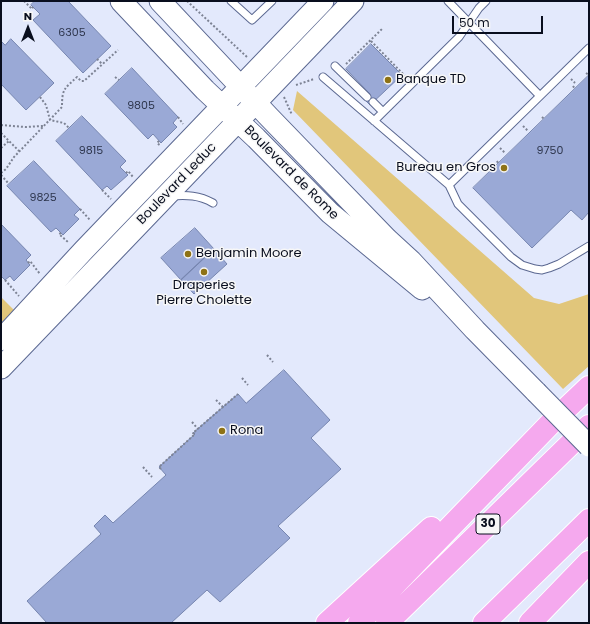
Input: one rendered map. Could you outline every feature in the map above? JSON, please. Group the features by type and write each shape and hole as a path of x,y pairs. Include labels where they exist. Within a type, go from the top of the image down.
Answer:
{"highway":[{"path":"359,623 402,576 550,424 589,387"},
{"path":"327,623 405,551 550,424"},
{"name":"30","path":"387,623 589,426"},
{"path":"484,623 589,520"},
{"path":"530,623 589,562"}],"main road":[{"name":"Boulevard de Rome","path":"121,1 222,106 335,218 475,330"},
{"name":"Boulevard de Rome","path":"160,1 255,103 376,228 411,261 475,330 589,446"},
{"name":"Boulevard Leduc","path":"1,340 84,250 323,1"},
{"name":"Boulevard Leduc","path":"1,368 353,1"}],"lane":[{"path":"231,1 252,20 271,1"},
{"path":"448,1 540,96"},
{"path":"374,121 459,37 468,22 486,1"},
{"path":"449,185 589,48"},
{"path":"335,66 367,97"},
{"path":"323,77 449,185 458,204 511,257 522,265 542,270 559,264 589,246"},
{"path":"373,102 383,112"},
{"path":"165,196 192,195 206,199 213,203"}],"path":[{"path":"24,1 32,9 33,7"},
{"path":"187,1 245,55"},
{"path":"344,67 382,29"},
{"path":"371,41 405,76"},
{"path":"9,184 1,174 19,151 62,108 63,93 65,88 77,77 81,81 84,81 118,50"},
{"path":"98,59 102,64"},
{"path":"115,77 119,80"},
{"path":"294,86 305,81 323,77"},
{"path":"570,79 575,84"},
{"path":"40,97 46,105 50,120"},
{"path":"50,120 64,123 69,128"},
{"path":"1,125 25,127 44,126"},
{"path":"523,126 528,131"},
{"path":"1,133 19,151"},
{"path":"1,148 9,141"},
{"path":"159,141 157,143 163,148"},
{"path":"500,148 505,153"},
{"path":"482,166 487,171"},
{"path":"126,173 128,171 134,178"},
{"path":"102,190 112,201"},
{"path":"80,209 92,222"},
{"path":"61,233 59,234 70,245"},
{"path":"28,263 30,261 41,275"},
{"path":"5,280 20,297"},
{"path":"267,355 273,362"},
{"path":"242,378 248,384"},
{"path":"161,470 159,467 195,434 193,433 238,394"},
{"path":"216,400 223,407"},
{"path":"192,422 198,429"},
{"path":"143,467 152,477"}],"shaded area":[{"path":"297,91 534,298 559,304 589,294 589,366 563,389 293,110"},
{"path":"1,297 14,310 1,323"}],"building":[{"path":"35,1 68,1 111,46 83,73 33,20 40,14 31,5"},
{"path":"11,39 54,83 26,110 1,84 1,41 5,45"},
{"path":"371,44 402,75 370,105 365,100 370,94 346,69"},
{"path":"132,68 178,117 173,123 177,127 161,143 153,134 148,139 105,94"},
{"path":"589,75 589,212 582,220 571,210 532,248 473,188"},
{"path":"82,116 126,161 120,167 128,175 111,190 107,186 102,190 56,141"},
{"path":"34,161 80,209 74,215 79,219 63,235 56,228 51,232 7,186"},
{"path":"1,224 31,255 26,260 30,265 14,281 10,276 5,280 1,276"},
{"name":"Benjamin Moore","path":"195,228 214,249 181,280 161,258"},
{"name":"Draperies Pierre Cholette","path":"214,249 227,264 194,294 181,280"},
{"path":"284,370 330,420 311,438 341,469 278,526 290,538 220,602 207,590 171,623 47,623 27,601 101,534 94,526 105,515 113,523 166,475 159,467 195,434 193,433 238,394 246,403"}],"place":[{"name":"Banque TD","path":"388,80"},
{"name":"Bureau en Gros","path":"504,168"},
{"name":"Benjamin Moore","path":"188,254"},
{"name":"Draperies Pierre Cholette","path":"204,272"},
{"name":"Rona","path":"222,431"}]}
